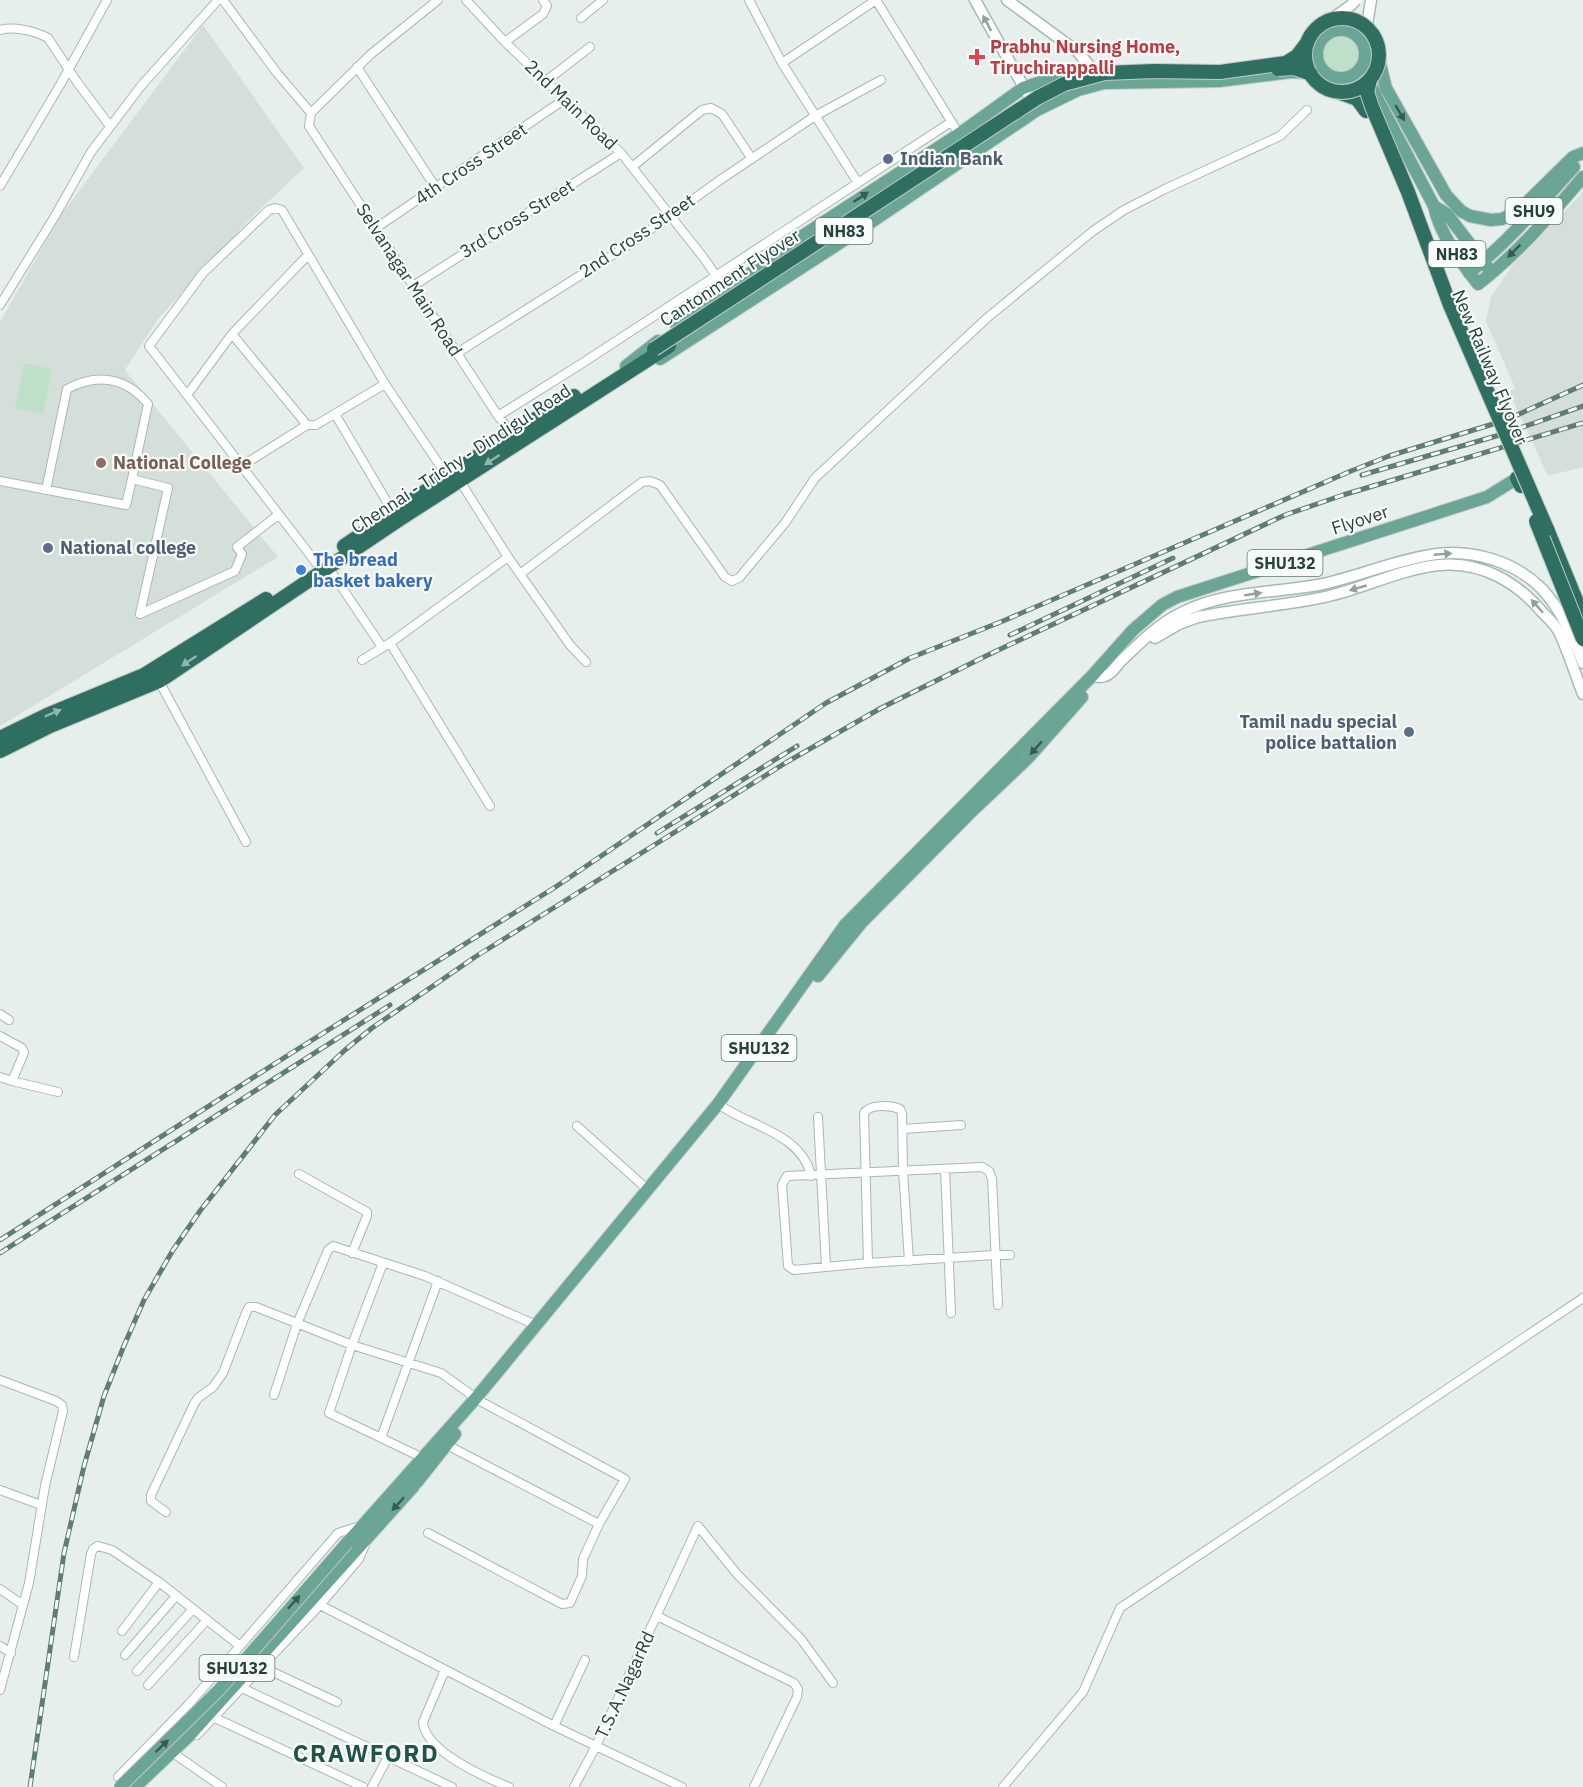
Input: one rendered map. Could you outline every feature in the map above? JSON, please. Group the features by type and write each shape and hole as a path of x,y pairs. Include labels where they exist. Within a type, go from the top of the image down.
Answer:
{"highway":[{"path":"1328,30 1349,19 1366,26 1374,36 1378,47 1370,53 1376,70 1370,80 1354,90 1338,82"},
{"name":"Cantonment Flyover","path":"656,351 1037,98 1064,84 1105,73 1210,72 1286,63 1297,56 1320,25 1328,30"},
{"path":"1307,43 1306,64 1311,74"},
{"name":"Cantonment Flyover","path":"627,368 1071,88 1094,80 1143,76 1222,77 1289,68 1311,74"},
{"name":"New Railway Flyover","path":"1311,74 1325,87 1338,82 1357,99 1366,111 1447,314 1522,480 1547,529 1583,617"},
{"name":"New Railway Flyover","path":"1370,80 1367,92 1372,106 1408,192 1450,305 1522,480 1583,639"},
{"name":"Chennai - Trichy - Dindigul Road","path":"322,566 393,512 627,368"},
{"name":"Chennai - Trichy - Dindigul Road","path":"0,738 97,700 159,681 251,614 453,476"},
{"name":"Chennai - Trichy - Dindigul Road","path":"0,751 144,675 251,614"}],"main road":[{"path":"1328,30 1318,44 1317,60 1327,74 1338,82 1365,86 1378,100"},
{"path":"627,368 726,290 875,188 959,134 1023,88 1044,81 1095,70 1143,66 1212,68 1234,66 1302,54 1328,30 1338,30 1353,33 1370,53 1386,88 1446,195 1461,211 1470,216 1491,220 1502,219 1518,212 1580,156"},
{"path":"1338,82 1357,73 1370,53"},
{"path":"1370,53 1371,85 1434,206 1447,214 1492,273"},
{"name":"NH83","path":"627,368 648,365 680,347 855,233 1033,110 1078,90 1104,83 1219,81 1291,72 1314,73 1338,82"},
{"name":"SHU9","path":"1483,262 1529,216 1580,156"},
{"name":"SHU9","path":"1492,273 1542,223 1583,177"},
{"name":"NH83","path":"1434,206 1436,217 1478,284 1492,273"},
{"path":"1469,273 1483,262"},
{"name":"Flyover","path":"720,1105 845,925 1108,666 1150,621 1180,603 1460,513 1499,498 1522,480"},
{"path":"413,1477 447,1444 478,1400 606,1251 720,1105"},
{"name":"SHU132","path":"120,1787 219,1690 350,1547 367,1537 413,1477 423,1458 478,1400 536,1325 720,1105"},
{"name":"SHU132","path":"134,1787 189,1736 280,1637 350,1547 360,1526 413,1477"}],"street":[{"path":"0,186 107,0"},
{"path":"0,304 55,216 91,152 141,86 218,0"},
{"path":"223,0 277,73 311,114 357,67 438,0"},
{"name":"2nd Main Road","path":"466,0 505,42 621,153 726,290"},
{"path":"505,42 543,14 547,6 543,0"},
{"path":"581,18 603,0"},
{"path":"750,0 782,63 858,183"},
{"path":"782,63 876,0 959,134"},
{"path":"975,0 1033,110"},
{"path":"1006,0 1078,52 1104,83"},
{"path":"1328,30 1350,0"},
{"path":"1328,30 1356,0"},
{"path":"1364,0 1363,12 1366,26"},
{"path":"1370,53 1371,0"},
{"path":"0,30 8,28 41,34 48,38 77,82 111,126"},
{"path":"546,81 590,47"},
{"path":"357,67 436,188"},
{"name":"2nd Cross Street","path":"457,353 630,244 815,116 881,80"},
{"name":"4th Cross Street","path":"376,228 565,99"},
{"path":"632,167 702,110 711,108 722,114 752,159"},
{"path":"520,574 642,482 650,481 660,485 725,577 732,581 739,578 785,523 814,478 987,318 1075,246 1124,210 1280,136 1307,110"},
{"name":"Selvanagar Main Road","path":"311,114 309,126 498,417 515,438"},
{"path":"498,417 951,122"},
{"name":"3rd Cross Street","path":"413,286 621,153"},
{"path":"490,806 386,645 278,515 148,346 203,273 268,210 275,208 282,210 385,384 453,476 570,645 586,662"},
{"path":"187,395 232,334 308,255"},
{"path":"232,334 307,425"},
{"path":"0,481 46,490 126,505 148,404 139,393 124,384 105,379 80,382 67,388 46,490"},
{"path":"240,467 307,425 316,425 385,384"},
{"path":"334,414 393,512"},
{"path":"132,479 168,488 140,614 235,572 242,554 237,547 278,515"},
{"path":"362,660 508,557"},
{"path":"1108,666 1120,669 1163,633 1198,617 1330,596 1438,565 1479,568 1515,585 1565,631 1583,663"},
{"path":"1565,631 1583,627"},
{"path":"1565,631 1583,694"},
{"path":"159,681 246,842"},
{"path":"0,1014 9,1020"},
{"path":"0,1036 22,1048 24,1053 12,1081"},
{"path":"0,1077 58,1092"},
{"path":"720,1105 793,1146 807,1164 811,1176"},
{"path":"868,1263 864,1113 867,1108 895,1107 900,1109 903,1129 903,1170 909,1261"},
{"path":"818,1118 826,1266"},
{"path":"903,1129 961,1125"},
{"path":"577,1126 648,1190"},
{"path":"998,1305 994,1255 992,1179 989,1170 982,1167 903,1170 787,1176 783,1180 788,1266 794,1270 868,1263 994,1255 1010,1255"},
{"path":"945,1169 951,1313"},
{"path":"299,1174 367,1212 366,1222 352,1253"},
{"path":"274,1395 297,1324 330,1247 337,1247 438,1281 536,1325"},
{"path":"383,1263 329,1413 423,1458"},
{"path":"381,1438 438,1281"},
{"path":"1003,1787 1083,1692 1120,1608 1583,1298"},
{"path":"166,1512 151,1501 151,1495 194,1404 219,1381 249,1307 256,1307 352,1345 441,1373 478,1400 625,1479 599,1524 584,1559 582,1576 570,1603 562,1604 428,1533"},
{"path":"0,1380 62,1405 63,1411 41,1505 23,1605 0,1690"},
{"path":"447,1444 599,1524"},
{"path":"0,1490 41,1505"},
{"path":"134,1787 118,1777 188,1705 338,1533 360,1526"},
{"name":"T.S.A.NagarRd","path":"574,1787 596,1746 698,1526 737,1574 801,1639 833,1683"},
{"path":"142,1787 215,1718 320,1605 359,1559 367,1537"},
{"path":"74,1657 90,1554 98,1546 112,1550 159,1582 240,1646"},
{"path":"122,1630 159,1582"},
{"path":"0,1589 23,1605"},
{"path":"125,1655 176,1596"},
{"path":"320,1605 554,1726 682,1787"},
{"path":"137,1671 193,1609"},
{"path":"657,1616 794,1683 798,1689 797,1697 754,1787"},
{"path":"148,1685 207,1620"},
{"path":"0,1646 11,1653"},
{"path":"554,1726 585,1660"},
{"path":"262,1667 337,1702"},
{"path":"446,1670 423,1722 423,1730 439,1749 485,1777 508,1787"},
{"path":"242,1688 452,1787"},
{"path":"215,1718 363,1787"},
{"path":"176,1755 222,1787"},
{"path":"372,1787 388,1757"}],"shaded area":[{"name":"National College","path":"203,25 304,168 247,222 158,319 125,370 278,557 0,726 0,322 61,215"},
{"path":"1583,192 1583,467 1548,476 1509,392 1515,388 1486,321 1491,297 1512,266"}],"green space":[{"path":"1341,35 1349,36 1355,41 1360,47 1360,63 1355,69 1349,74 1341,75 1333,74 1327,69 1322,63 1321,55 1322,47 1327,41 1333,36"},
{"path":"24,363 52,369 43,414 15,408"}],"railway":[{"path":"0,1240 557,886 826,703 910,658 1003,621 1351,471 1389,456 1506,420 1583,385"},
{"path":"1362,475 1503,434 1583,406"},
{"path":"30,1787 64,1553 84,1466 104,1396 123,1348 144,1300 173,1250 200,1211 275,1115 345,1050 372,1028 475,957 787,762 881,708 1285,515 1343,495 1583,423"},
{"path":"1010,635 1173,558"},
{"path":"657,833 797,746"},
{"path":"0,1253 390,1005"}],"place":[{"name":"Prabhu Nursing Home, Tiruchirappalli","path":"977,57"},
{"name":"Indian Bank","path":"888,159"},
{"name":"National College","path":"101,463"},
{"name":"National college","path":"48,548"},
{"name":"The bread basket bakery","path":"301,570"},
{"name":"Tamil nadu special police battalion","path":"1409,732"}],"district":[{"name":"CRAWFORD","path":"366,1754"}]}
